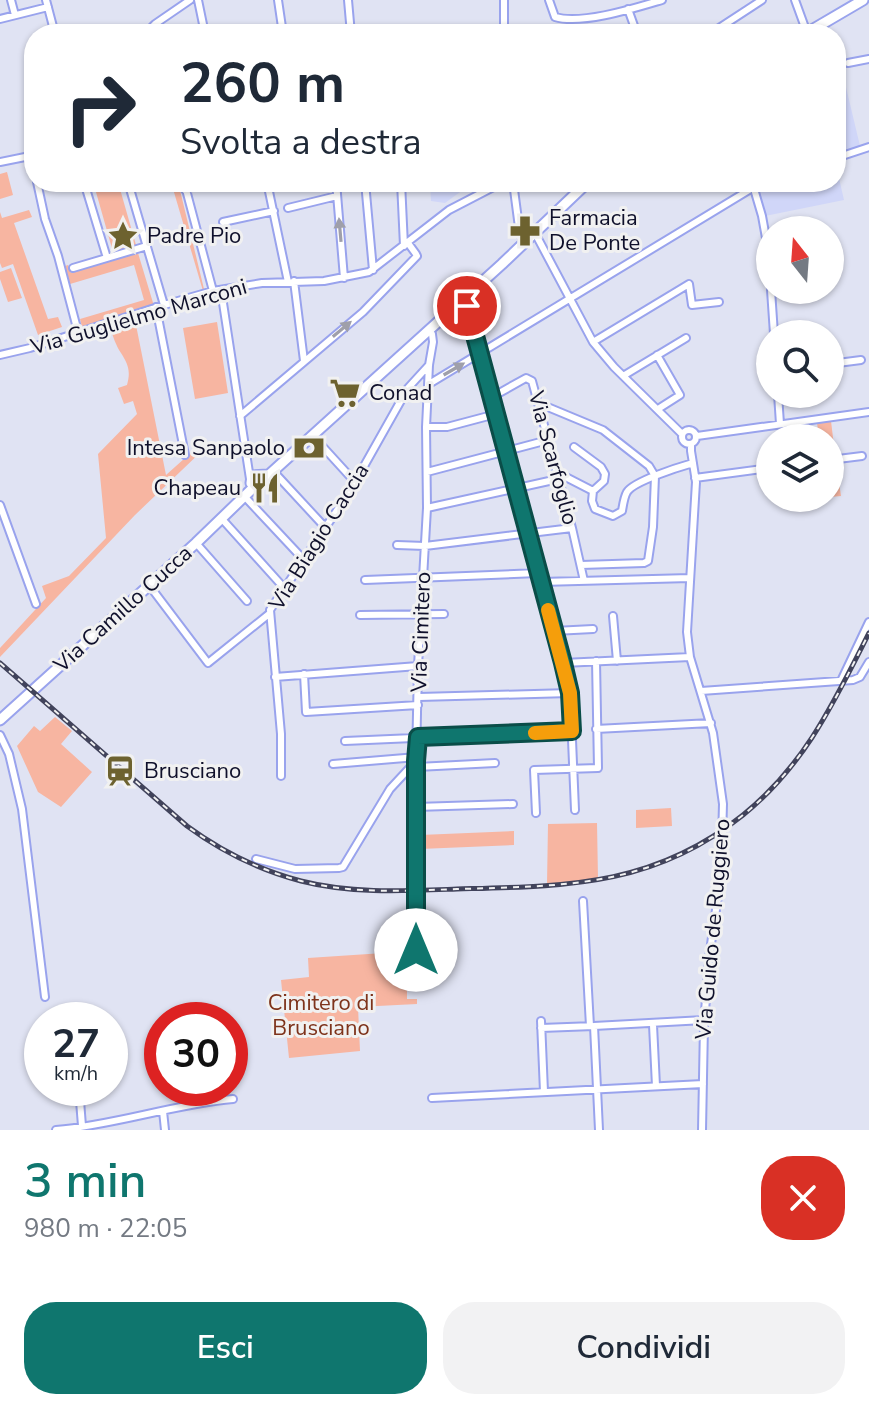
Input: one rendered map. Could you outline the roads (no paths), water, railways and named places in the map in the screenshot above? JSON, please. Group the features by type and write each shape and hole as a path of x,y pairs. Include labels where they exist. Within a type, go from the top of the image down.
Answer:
{"street":[{"path":"11,0 15,15"},
{"path":"155,24 190,0"},
{"path":"198,0 203,24"},
{"path":"278,0 282,24"},
{"path":"348,0 350,24"},
{"path":"549,0 555,17 561,19 591,17 662,0"},
{"path":"725,24 762,0"},
{"path":"795,0 803,24"},
{"path":"823,24 863,0"},
{"path":"504,24 505,1"},
{"path":"0,19 47,4 52,24"},
{"path":"628,9 633,24"},
{"path":"848,63 869,59"},
{"path":"846,155 869,147"},
{"path":"0,162 24,156"},
{"path":"39,192 78,332"},
{"path":"89,192 107,258"},
{"path":"131,192 164,305"},
{"path":"186,192 213,291"},
{"path":"269,192 291,282 304,361"},
{"path":"337,192 344,278"},
{"path":"366,192 373,270"},
{"path":"240,416 363,312 417,256 406,244 402,192"},
{"path":"373,270 449,210 484,192"},
{"path":"514,192 520,235 525,241"},
{"path":"260,478 313,436 578,192"},
{"path":"429,384 740,192"},
{"path":"755,192 761,216"},
{"path":"288,208 337,196"},
{"path":"223,222 274,211"},
{"path":"535,233 593,342 682,434 683,441 691,444 697,436"},
{"path":"73,268 147,246"},
{"name":"Via Guglielmo Marconi","path":"0,355 213,291 262,283 324,281 373,270"},
{"path":"593,342 689,284 692,305 719,302"},
{"path":"221,290 249,464 260,478 323,525"},
{"path":"465,298 570,693 575,810"},
{"path":"156,307 185,455"},
{"name":"Via Cimitero","path":"419,983 416,950 418,666 427,508 426,427 433,342 429,330"},
{"path":"623,376 686,338"},
{"path":"657,355 680,395 658,409"},
{"path":"844,362 861,360"},
{"name":"Via Biagio Caccia","path":"281,776 270,610 355,482 400,401 420,372 429,365"},
{"name":"Via Scarfoglio","path":"492,397 530,378 584,581"},
{"path":"538,403 603,430 649,466 655,476 648,561 581,565"},
{"path":"779,408 780,424 869,412"},
{"path":"426,427 447,427 496,414"},
{"path":"697,436 756,427"},
{"path":"682,434 690,430 697,436"},
{"path":"313,436 355,482"},
{"path":"427,472 548,440"},
{"name":"Via Guido de Ruggiero","path":"691,444 695,478 687,618 690,657 711,723 720,772 723,827 721,875 704,1020 702,1130"},
{"path":"574,447 601,467 605,474 604,481 593,491 592,501 595,509 613,516 622,511 630,488 693,463"},
{"path":"844,458 862,456"},
{"path":"695,478 756,470"},
{"path":"427,508 517,489 557,476 593,491"},
{"name":"Via Camillo Cucca","path":"0,720 222,519 260,478"},
{"path":"245,497 304,560"},
{"path":"0,505 36,604"},
{"path":"222,519 285,589"},
{"path":"397,545 425,546 572,528"},
{"path":"196,543 247,601"},
{"path":"365,580 538,573"},
{"path":"541,582 690,578"},
{"path":"149,585 206,663 210,663 269,614"},
{"path":"360,615 444,614"},
{"path":"613,616 617,661"},
{"path":"841,681 869,622"},
{"path":"554,631 593,629"},
{"path":"563,663 690,657"},
{"path":"536,813 534,770 598,768 596,661"},
{"path":"701,691 857,679 869,662"},
{"path":"275,677 418,666"},
{"path":"304,674 306,712 418,705"},
{"path":"419,697 570,693"},
{"path":"596,729 711,723"},
{"path":"345,741 572,731"},
{"path":"0,735 18,785 45,997"},
{"path":"256,859 295,869 343,867 390,789 417,762"},
{"path":"333,764 495,763"},
{"path":"416,807 513,804"},
{"path":"583,901 599,1130"},
{"path":"544,1092 541,1024 592,1026 704,1020"},
{"path":"653,1025 656,1086"},
{"path":"432,1098 703,1084"},
{"path":"80,1106 82,1126"},
{"path":"60,1130 188,1106"},
{"path":"163,1111 165,1130"}],"railway":[{"path":"0,663 187,826 213,844 255,865 301,881 359,890 497,888 607,878 676,857 709,839 765,796 801,754 830,708 869,633"}],"place":[{"name":"Farmacia De Ponte","path":"525,231"},
{"name":"Padre Pio","path":"123,236"},
{"name":"Conad","path":"345,393"},
{"name":"Intesa Sanpaolo","path":"309,448"},
{"name":"Chapeau","path":"265,488"},
{"name":"Brusciano","path":"120,771"}],"park label":[{"name":"Cimitero di Brusciano","path":"321,1016"}]}
